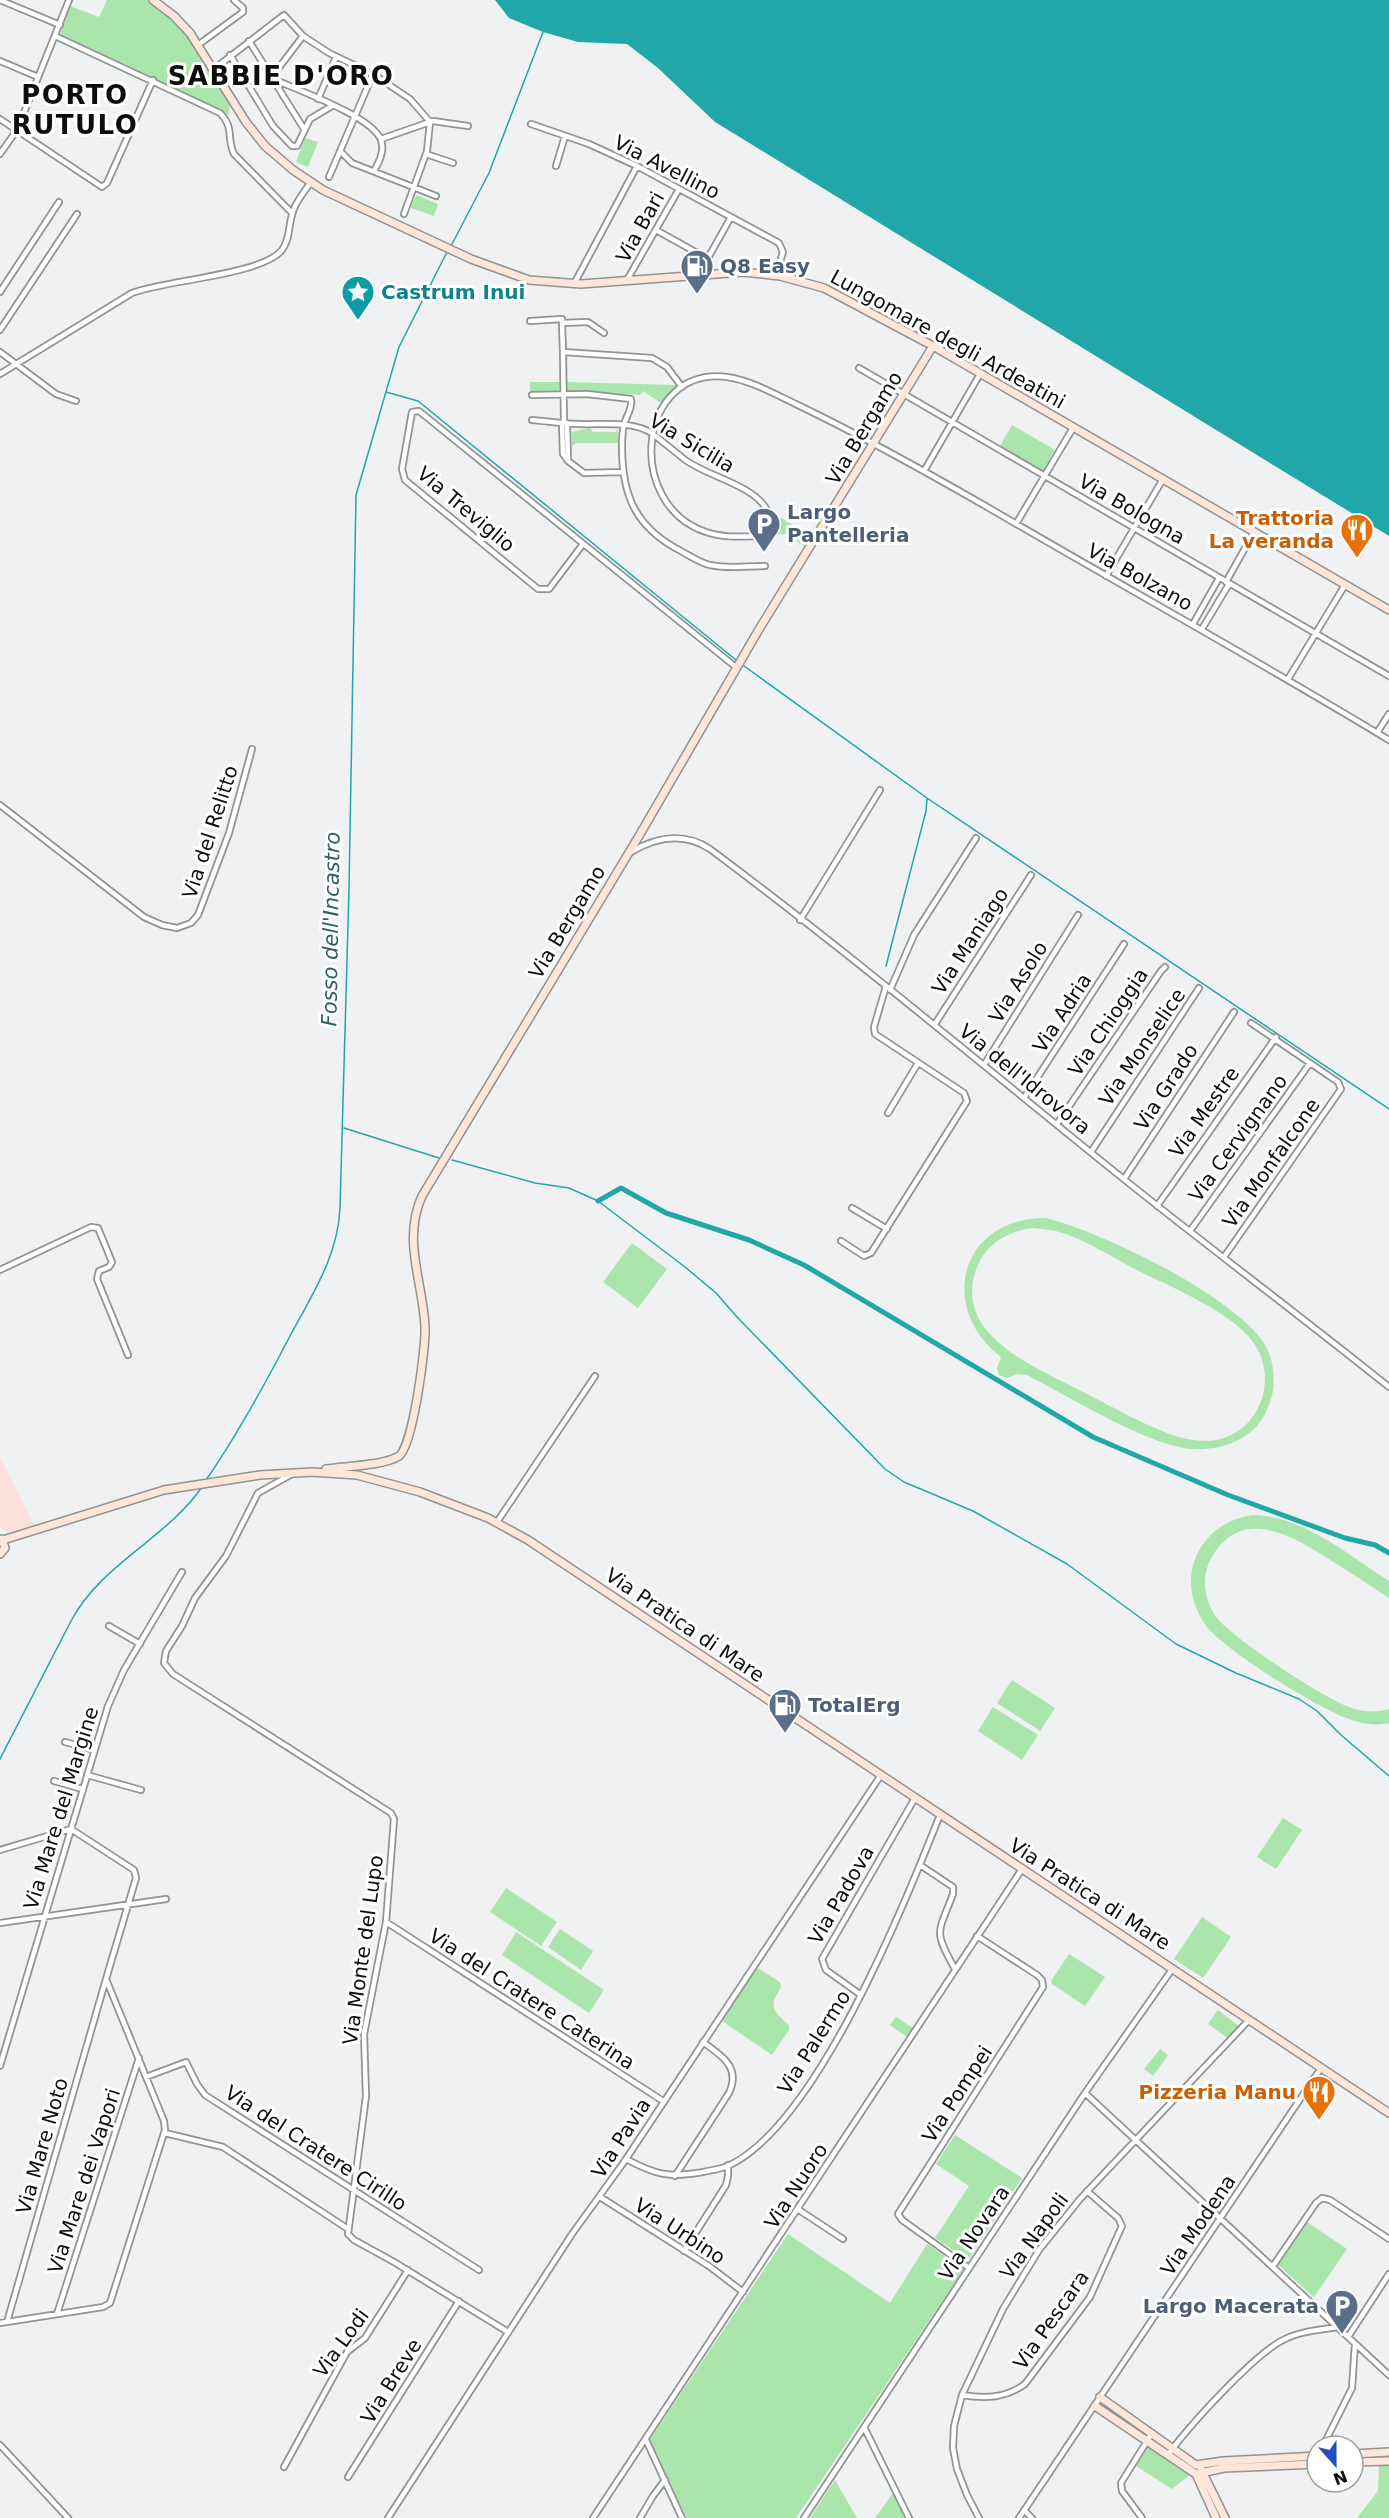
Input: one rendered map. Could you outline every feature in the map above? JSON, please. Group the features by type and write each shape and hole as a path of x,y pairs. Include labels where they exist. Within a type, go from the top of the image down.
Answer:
{"street":[{"path":"0,0 60,24"},
{"path":"0,154 17,130 69,0"},
{"name":"Lungomare degli Ardeatini","path":"153,0 174,16 198,45 258,137 276,157 310,183 471,259 524,279 574,284 734,272 776,275 829,290 933,346 1389,610"},
{"path":"198,45 243,12 243,8 234,0"},
{"path":"214,69 284,15 303,36 336,57 373,74 413,101 430,122 426,154 404,214"},
{"path":"55,36 222,114 230,126 230,145 234,154 292,213"},
{"path":"271,78 303,36"},
{"path":"249,41 304,129"},
{"path":"230,55 275,129 290,145 297,146 312,117 333,106"},
{"path":"318,99 336,57"},
{"path":"0,61 38,76"},
{"path":"328,177 373,74"},
{"path":"271,78 354,115 375,131 381,139 381,154 374,171"},
{"path":"0,119 99,186 104,187 153,80"},
{"path":"381,139 430,122 440,121 468,126"},
{"name":"Via Avellino","path":"531,124 637,166 779,243 783,248 776,275"},
{"path":"556,166 565,136"},
{"path":"340,151 349,161 436,196"},
{"path":"426,154 453,163"},
{"path":"574,284 637,166"},
{"path":"0,374 132,293 244,268 270,259 279,253 286,243 292,213 310,183"},
{"name":"Via Bari","path":"627,280 678,189"},
{"path":"0,292 59,202"},
{"path":"0,330 77,214"},
{"path":"699,274 731,217"},
{"path":"656,230 708,259"},
{"path":"530,321 562,319 568,461 584,473 622,472"},
{"path":"562,323 588,322 604,333"},
{"name":"Via Bergamo","path":"295,1472 386,1461 400,1455 406,1448 425,1342 413,1253 414,1225 418,1205 629,853 736,668 933,346"},
{"path":"0,352 56,394 76,401"},
{"path":"563,352 652,358 668,367 682,387 666,404 653,434"},
{"name":"Via Bologna","path":"859,368 1389,676"},
{"path":"924,471 980,374"},
{"name":"Via Bolzano","path":"682,387 706,377 734,379 775,394 874,442 1202,629 1389,740"},
{"path":"531,395 586,394 631,399 632,404 624,425 622,472 629,501 645,525 661,541 707,564 724,567 765,566"},
{"name":"Via Treviglio","path":"583,544 550,587 546,590 539,590 405,480 402,469 412,412 419,411 736,668"},
{"name":"Via Sicilia","path":"532,420 642,428 653,434 696,468 754,496 768,512 769,536 711,534 693,527 679,517 664,500 654,481 651,455 653,434"},
{"path":"1016,524 1073,428"},
{"path":"1106,576 1163,479"},
{"path":"1202,629 1254,532"},
{"path":"1193,624 1219,578"},
{"path":"1288,679 1345,585"},
{"path":"1377,733 1389,714"},
{"name":"Via del Relitto","path":"0,805 141,915 170,927 182,927 193,922 198,915 229,833 252,749"},
{"path":"800,920 880,790"},
{"name":"Via dell'Idrovora","path":"629,853 646,844 679,837 696,841 713,851 935,1024 1157,1206 1389,1387"},
{"path":"841,1241 868,1256 967,1100 964,1093 874,1033 888,988 914,935 976,838"},
{"name":"Via Maniago","path":"935,1024 1031,875"},
{"name":"Via Asolo","path":"984,1065 1078,915"},
{"name":"Via Adria","path":"1024,1098 1124,944"},
{"name":"Via Chioggia","path":"1057,1124 1165,968"},
{"name":"Via Monselice","path":"1091,1152 1199,988"},
{"name":"Via Grado","path":"1124,1179 1234,1012"},
{"path":"1251,1023 1310,1063"},
{"name":"Via Mestre","path":"1157,1206 1275,1038"},
{"name":"Via Monfalcone","path":"1224,1257 1341,1091 1341,1086 1310,1063"},
{"name":"Via Cervignano","path":"1190,1231 1310,1063"},
{"path":"888,1113 918,1064"},
{"path":"852,1208 886,1229"},
{"path":"0,1270 89,1228 98,1228 112,1262 109,1267 99,1271 97,1279 128,1356"},
{"path":"497,1522 595,1376"},
{"name":"Via Pratica di Mare","path":"2,1539 15,1538 156,1492 220,1480 295,1472 340,1473 389,1482 497,1522 528,1540 1389,2113"},
{"name":"Via Monte del Lupo","path":"295,1472 258,1493 224,1562 198,1595 167,1648 164,1663 172,1674 391,1813 394,1824 386,1922 364,2034 366,2096 348,2229"},
{"name":"Via Pratica di Mare","path":"3,1551 15,1538"},
{"path":"0,1560 3,1551 2,1539"},
{"name":"Via Mare del Margine","path":"0,2066 112,1694 182,1572"},
{"path":"109,1626 140,1644"},
{"path":"65,1742 94,1750"},
{"path":"87,1775 141,1790"},
{"name":"Via Pavia","path":"388,2518 572,2234 600,2197 880,1775"},
{"path":"54,1781 82,1789"},
{"name":"Via Padova","path":"861,1995 827,1971 822,1964 822,1959 915,1798"},
{"name":"Via Palermo","path":"626,2158 651,2172 675,2176 728,2165 757,2145 790,2110 809,2083 861,1995 940,1815"},
{"path":"0,1850 71,1829"},
{"name":"Via Mare Noto","path":"7,2322 136,1877 132,1868 71,1829"},
{"path":"920,1865 953,1887 938,1934 940,1944 954,1969"},
{"name":"Via Nuoro","path":"593,2518 799,2210 954,1969 1022,1869"},
{"path":"0,1923 166,1899"},
{"name":"Via del Cratere Caterina","path":"386,1922 663,2101"},
{"name":"Via Pompei","path":"969,2268 902,2220 898,2214 1043,1987 1042,1980 1037,1975 977,1936"},
{"name":"Via Novara","path":"804,2518 1085,2093 1173,1968"},
{"path":"0,2323 103,2307 111,2301 165,2133 165,2123 106,1979"},
{"name":"Via Napoli","path":"980,2518 964,2488 954,2452 955,2422 962,2395 999,2317 1046,2239 1135,2139 1248,2021"},
{"path":"675,2176 733,2084 734,2073 729,2063 702,2042"},
{"name":"Via Mare dei Vapori","path":"57,2314 139,2058"},
{"name":"Via del Cratere Cirillo","path":"146,2077 183,2061 186,2062 197,2085 205,2095 479,2270"},
{"name":"Via Modena","path":"1019,2518 1321,2068"},
{"path":"1085,2093 1389,2374"},
{"path":"165,2133 223,2147 348,2229 352,2239 408,2270 508,2332"},
{"path":"684,2251 726,2185 729,2176 728,2165"},
{"name":"Via Pescara","path":"962,2395 992,2398 1011,2392 1025,2384 1091,2294 1122,2226 1118,2218 1087,2191"},
{"name":"Via Urbino","path":"600,2197 743,2292"},
{"path":"1273,2266 1316,2203 1322,2198 1330,2200 1389,2239"},
{"path":"799,2210 843,2239"},
{"name":"Via Lodi","path":"284,2467 347,2352 366,2337 408,2270"},
{"path":"1348,2337 1389,2274"},
{"path":"1382,2285 1389,2289"},
{"name":"Via Breve","path":"348,2477 459,2301"},
{"path":"1170,2452 1231,2386 1272,2347 1293,2336 1338,2327"},
{"path":"1329,2434 1352,2388 1355,2344"},
{"path":"1100,2397 1152,2433 1170,2452 1200,2473 1225,2518"},
{"path":"1095,2406 1147,2441 1196,2464 1223,2460 1305,2457"},
{"path":"864,2427 909,2518"},
{"path":"1142,2518 1123,2493 1121,2485 1152,2433"},
{"path":"646,2440 682,2518"},
{"path":"0,2445 68,2518"},
{"path":"1365,2453 1389,2452"},
{"path":"1365,2462 1389,2461"},
{"path":"1196,2464 1216,2518"},
{"path":"1200,2473 1224,2468 1305,2465"},
{"path":"640,2518 665,2480"},
{"path":"1024,2511 1032,2518"}],"shaded area":[{"path":"0,1458 35,1527 15,1535 0,1528"}],"green space":[{"path":"107,0 149,0 173,18 188,35 230,102 229,115 60,35 70,6 99,17"},
{"path":"305,138 318,142 308,167 296,162"},
{"path":"416,195 438,204 434,216 411,208"},
{"path":"530,382 560,382 560,393 530,393"},
{"path":"566,382 678,385 661,403 643,391 640,395 566,391"},
{"path":"1012,425 1055,450 1043,471 1000,446"},
{"path":"590,428 593,432 616,432 617,428 619,443 577,443 572,446 572,432"},
{"path":"780,517 814,538 807,548 787,534 771,535 771,529 776,529 774,525"},
{"path":"1045,1218 1098,1236 1164,1267 1224,1305 1248,1324 1267,1348 1273,1373 1273,1391 1259,1424 1240,1439 1222,1446 1203,1449 1184,1448 1125,1427 1027,1375 1017,1374 1007,1378 999,1375 997,1368 1001,1357 981,1337 969,1315 964,1291 967,1269 977,1249 993,1233 1016,1222","holes":["1032,1228 1063,1233 1090,1245 1198,1300 1243,1331 1253,1342 1260,1355 1265,1384 1262,1399 1247,1424 1235,1433 1209,1441 1172,1435 1137,1420 1041,1370 1001,1344 985,1329 975,1310 972,1289 978,1265 987,1250 1000,1239"]},
{"path":"632,1243 667,1269 638,1308 603,1282"},
{"path":"1252,1515 1289,1522 1324,1538 1389,1581 1389,1598 1305,1544 1288,1536 1255,1529 1239,1532 1225,1541 1212,1557 1206,1571 1205,1586 1214,1614 1236,1636 1255,1650 1336,1701 1364,1711 1389,1709 1389,1723 1359,1722 1316,1703 1249,1662 1204,1623 1195,1605 1191,1586 1193,1567 1200,1549 1222,1526"},
{"path":"1012,1680 1055,1708 1040,1731 997,1703"},
{"path":"993,1707 1038,1735 1022,1760 978,1731"},
{"path":"1283,1818 1302,1830 1276,1869 1257,1857"},
{"path":"506,1888 557,1922 541,1946 490,1912"},
{"path":"1202,1917 1231,1937 1203,1978 1174,1959"},
{"path":"560,1929 593,1951 581,1970 548,1947"},
{"path":"516,1932 604,1990 589,2013 502,1955"},
{"path":"1069,1954 1105,1977 1085,2006 1052,1984 1051,1981"},
{"path":"756,1967 780,1982 781,1987 774,2009 789,2025 789,2030 772,2055 722,2021"},
{"path":"1218,2010 1239,2026 1229,2039 1208,2024"},
{"path":"896,2017 913,2028 907,2037 890,2025"},
{"path":"1160,2049 1168,2055 1153,2076 1144,2069"},
{"path":"955,2135 1022,2178 968,2260 935,2238 969,2186 936,2164"},
{"path":"1307,2222 1347,2249 1314,2297 1278,2265"},
{"path":"788,2234 890,2303 927,2244 964,2269 796,2518 687,2518 649,2441"},
{"path":"1148,2446 1192,2473 1172,2489 1136,2466"},
{"path":"1379,2465 1389,2465 1389,2518 1357,2518 1378,2491"},
{"path":"835,2480 857,2518 810,2518"},
{"path":"893,2493 906,2518 875,2518"}],"water":[{"path":"495,0 1389,0 1389,536 715,122 658,68 627,44 578,42 543,32 509,18"}],"waterway":[{"name":"Fosso dell'Incastro","path":"451,246 489,173 543,32"},
{"name":"Fosso dell'Incastro","path":"206,1480 250,1410 323,1275 338,1226 349,889 356,495 399,347 447,252"},
{"path":"386,392 418,401 736,660"},
{"path":"744,666 927,798 1389,1109"},
{"path":"886,966 926,811 927,799"},
{"path":"344,1128 439,1158"},
{"path":"452,1160 535,1183 569,1188 598,1201 716,1293 885,1469 904,1482 973,1511 1067,1564 1176,1644 1236,1673 1299,1699 1317,1711 1389,1776"},
{"path":"598,1201 621,1188 666,1213 749,1240 804,1265 1093,1437 1228,1495 1345,1538 1375,1545 1389,1553"},
{"name":"Fosso dell'Incastro","path":"0,1759 71,1621 84,1601 116,1567 171,1522 202,1487"}],"place":[{"name":"Q8 Easy","path":"697,295"},
{"name":"Castrum Inui","path":"358,321"},
{"name":"Largo Pantelleria","path":"764,553"},
{"name":"Trattoria La veranda","path":"1357,559"},
{"name":"TotalErg","path":"785,1734"},
{"name":"Pizzeria Manu","path":"1319,2121"},
{"name":"Largo Macerata","path":"1342,2335"}],"district":[{"name":"SABBIE D'ORO","path":"281,76"},
{"name":"PORTO RUTULO","path":"75,110"}]}
